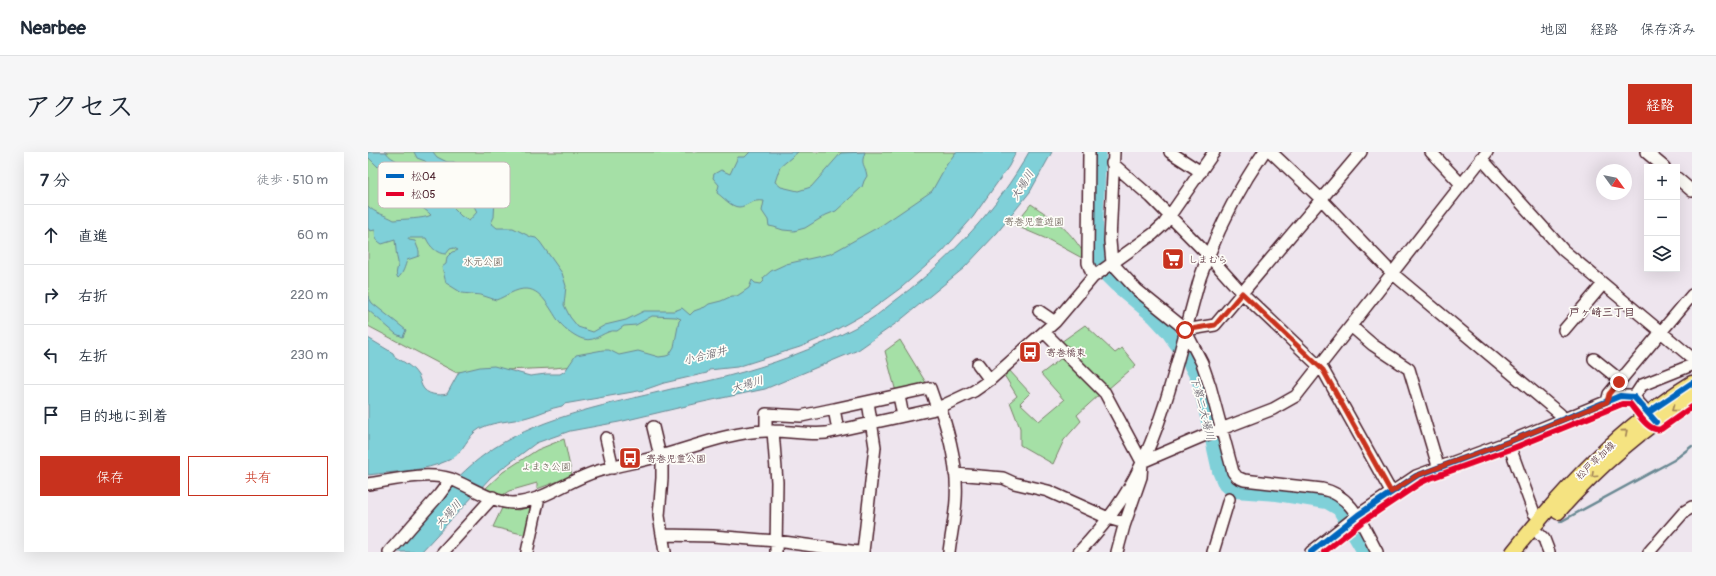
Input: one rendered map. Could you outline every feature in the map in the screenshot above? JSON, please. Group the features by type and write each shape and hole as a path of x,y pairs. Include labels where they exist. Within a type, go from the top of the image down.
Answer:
{"main road":[{"name":"松戸草加線","path":"1524,552 1584,485 1652,417 1692,383"},
{"name":"松戸草加線","path":"1513,552 1540,518 1600,454 1652,417 1692,397"}],"street":[{"path":"1089,152 1088,254 1095,276"},
{"path":"1170,152 1201,172"},
{"path":"368,484 435,476 452,479 489,496 515,503 539,497 582,476 661,456 722,438 769,431 819,433 938,408 974,391 990,380 1055,322 1095,276 1153,234 1170,216 1214,152"},
{"path":"1079,552 1108,518 1126,492 1142,462 1160,418 1208,255 1243,183 1264,152"},
{"path":"1271,152 1321,199 1392,274 1560,414 1562,420"},
{"path":"1185,330 1215,325 1361,152"},
{"path":"1431,152 1461,184"},
{"path":"1646,152 1660,164"},
{"path":"1142,462 1203,436 1273,409 1296,396 1484,155 1563,250 1692,358"},
{"path":"1113,157 1208,255 1242,293 1320,366 1391,492"},
{"path":"1113,157 1110,241 1111,264 1137,290 1185,330 1202,363 1215,403 1220,430 1232,467 1237,477 1244,480 1330,491 1340,496 1358,515 1377,552"},
{"path":"1680,181 1692,191"},
{"path":"1564,330 1603,284"},
{"path":"1607,402 1609,394 1620,380 1692,295"},
{"path":"1039,311 1055,322"},
{"path":"1351,326 1373,345 1410,369 1438,466"},
{"path":"1044,332 1105,393 1142,462 1141,477 1125,523 1117,552"},
{"path":"1594,359 1620,380"},
{"path":"978,364 990,380"},
{"path":"1634,397 1642,385 1692,365"},
{"path":"776,552 777,482 766,414 800,416 899,396 930,388 951,439 956,500 949,552"},
{"path":"1311,552 1339,528 1391,492 1416,476 1438,466 1508,442 1626,395 1634,397 1652,417"},
{"path":"899,396 903,416"},
{"path":"863,552 875,447 868,402"},
{"path":"834,409 838,430"},
{"path":"800,416 800,433"},
{"path":"653,427 661,456 662,478 659,516 665,552"},
{"path":"606,438 613,468"},
{"path":"1508,442 1534,513 1540,518"},
{"path":"955,474 1003,478 1014,483 1054,493 1108,518 1125,523"},
{"path":"389,552 439,496 452,479"},
{"path":"443,552 489,496"},
{"path":"527,552 539,497"},
{"path":"1213,552 1229,499"},
{"path":"1648,552 1684,512 1692,507"},
{"path":"1539,534 1544,539 1549,552"},
{"path":"662,535 713,536 776,541 858,552"}],"green space":[{"name":"水元公園","path":"368,152 976,152 943,198 674,356 554,368 455,372 368,326"},
{"name":"寄巻児童遊園","path":"1031,204 1066,230 1083,252 1082,258 1049,240 1014,225"},
{"path":"1085,325 1115,353 1122,348 1136,365 1108,389 1061,342"},
{"path":"900,340 928,386 896,392 885,351"},
{"path":"1063,357 1099,395 1077,415 1081,421 1064,440 1053,464 1020,445 1020,428 1010,402 1017,396 1004,375 1009,370 1030,393 1020,403 1039,421 1064,400 1041,374"},
{"name":"よまき公園","path":"564,439 572,476 537,489 537,483 509,491 501,496 485,489 503,472 537,450"},
{"path":"534,506 526,535 493,527 502,508 519,510"}],"water":[{"path":"368,152 386,152 390,157 398,162 378,162 378,167 368,157"},
{"path":"414,152 433,152 437,157 447,162 426,162 417,158"},
{"path":"750,152 798,152 780,167 775,182 781,187 798,191 811,187 841,153 865,152 863,162 867,176 862,187 836,211 826,215 805,228 794,231 783,230 769,226 768,220 762,211 764,201 756,201 742,207 736,207 717,193 719,185 713,178 714,174 721,170 730,174 738,157 745,157"},
{"name":"小合溜井","path":"956,152 1016,152 1009,166 973,217 942,252 902,287 868,312 821,338 800,347 737,367 709,370 707,373 664,383 644,390 564,404 562,406 522,419 486,426 475,432 460,451 449,460 419,469 368,475 368,338 393,353 395,357 407,364 418,375 422,386 426,391 440,395 447,394 459,372 480,367 494,366 530,376 560,374 565,371 576,355 603,350 609,350 619,355 638,351 659,357 666,356 669,355 674,347 679,321 681,319 676,317 652,316 636,325 624,326 617,331 608,332 596,338 588,340 583,339 574,335 562,325 538,293 533,290 519,290 496,300 481,295 462,293 446,283 442,267 446,264 447,257 452,252 458,250 454,248 450,249 446,254 440,253 432,247 426,238 408,238 409,240 415,241 419,251 419,256 407,260 403,272 398,278 396,274 398,262 395,240 382,244 376,238 375,230 370,231 368,228 368,206 394,220 419,218 431,215 423,208 453,208 469,221 477,212 475,208 494,208 494,217 491,223 497,228 513,228 536,238 562,273 566,286 564,305 570,317 578,327 593,332 605,325 626,320 644,311 674,311 682,308 690,315 694,311 709,304 732,296 737,296 749,288 752,280 755,283 761,284 764,281 763,278 771,271 786,264 830,254 882,225 932,191 947,164"},
{"name":"大場川","path":"1029,152 1052,152 1030,192 997,233 964,268 898,322 858,350 765,389 619,422 570,431 536,443 491,477 421,552 394,552 440,496 466,470 479,458 514,437 535,427 580,412 725,377 775,362 808,350 873,318 919,282 972,231 1003,193"},
{"path":"368,296 372,303 406,330 403,337 396,334 368,310"}],"waterway":[{"name":"下第二大場川","path":"1099,152 1096,226 1098,267 1116,285 1154,317 1167,331 1187,359 1199,381 1219,471 1225,485 1235,491 1277,494 1327,502 1339,509 1364,552"},
{"path":"1560,522 1674,460 1692,446"}],"transit line":[{"name":"松04","path":"1649,412 1692,383"},
{"name":"松04","path":"1311,552 1358,515 1416,476 1508,442 1620,396 1634,397 1656,422"},
{"name":"松05","path":"1324,552 1363,521 1428,479 1511,449 1622,404 1630,404 1648,425 1657,429 1661,429 1692,407"}],"place":[{"name":"しまむら","path":"1173,259"},
{"name":"寄巻橋東","path":"1030,352"},
{"name":"寄巻児童公園","path":"630,458"}],"district":[{"name":"戸ヶ崎三丁目","path":"1602,312"}],"route":[{"path":"1185,330 1215,325 1242,293 1323,370 1391,492 1416,476 1438,466 1508,442 1607,402 1609,394 1619,382"}]}
